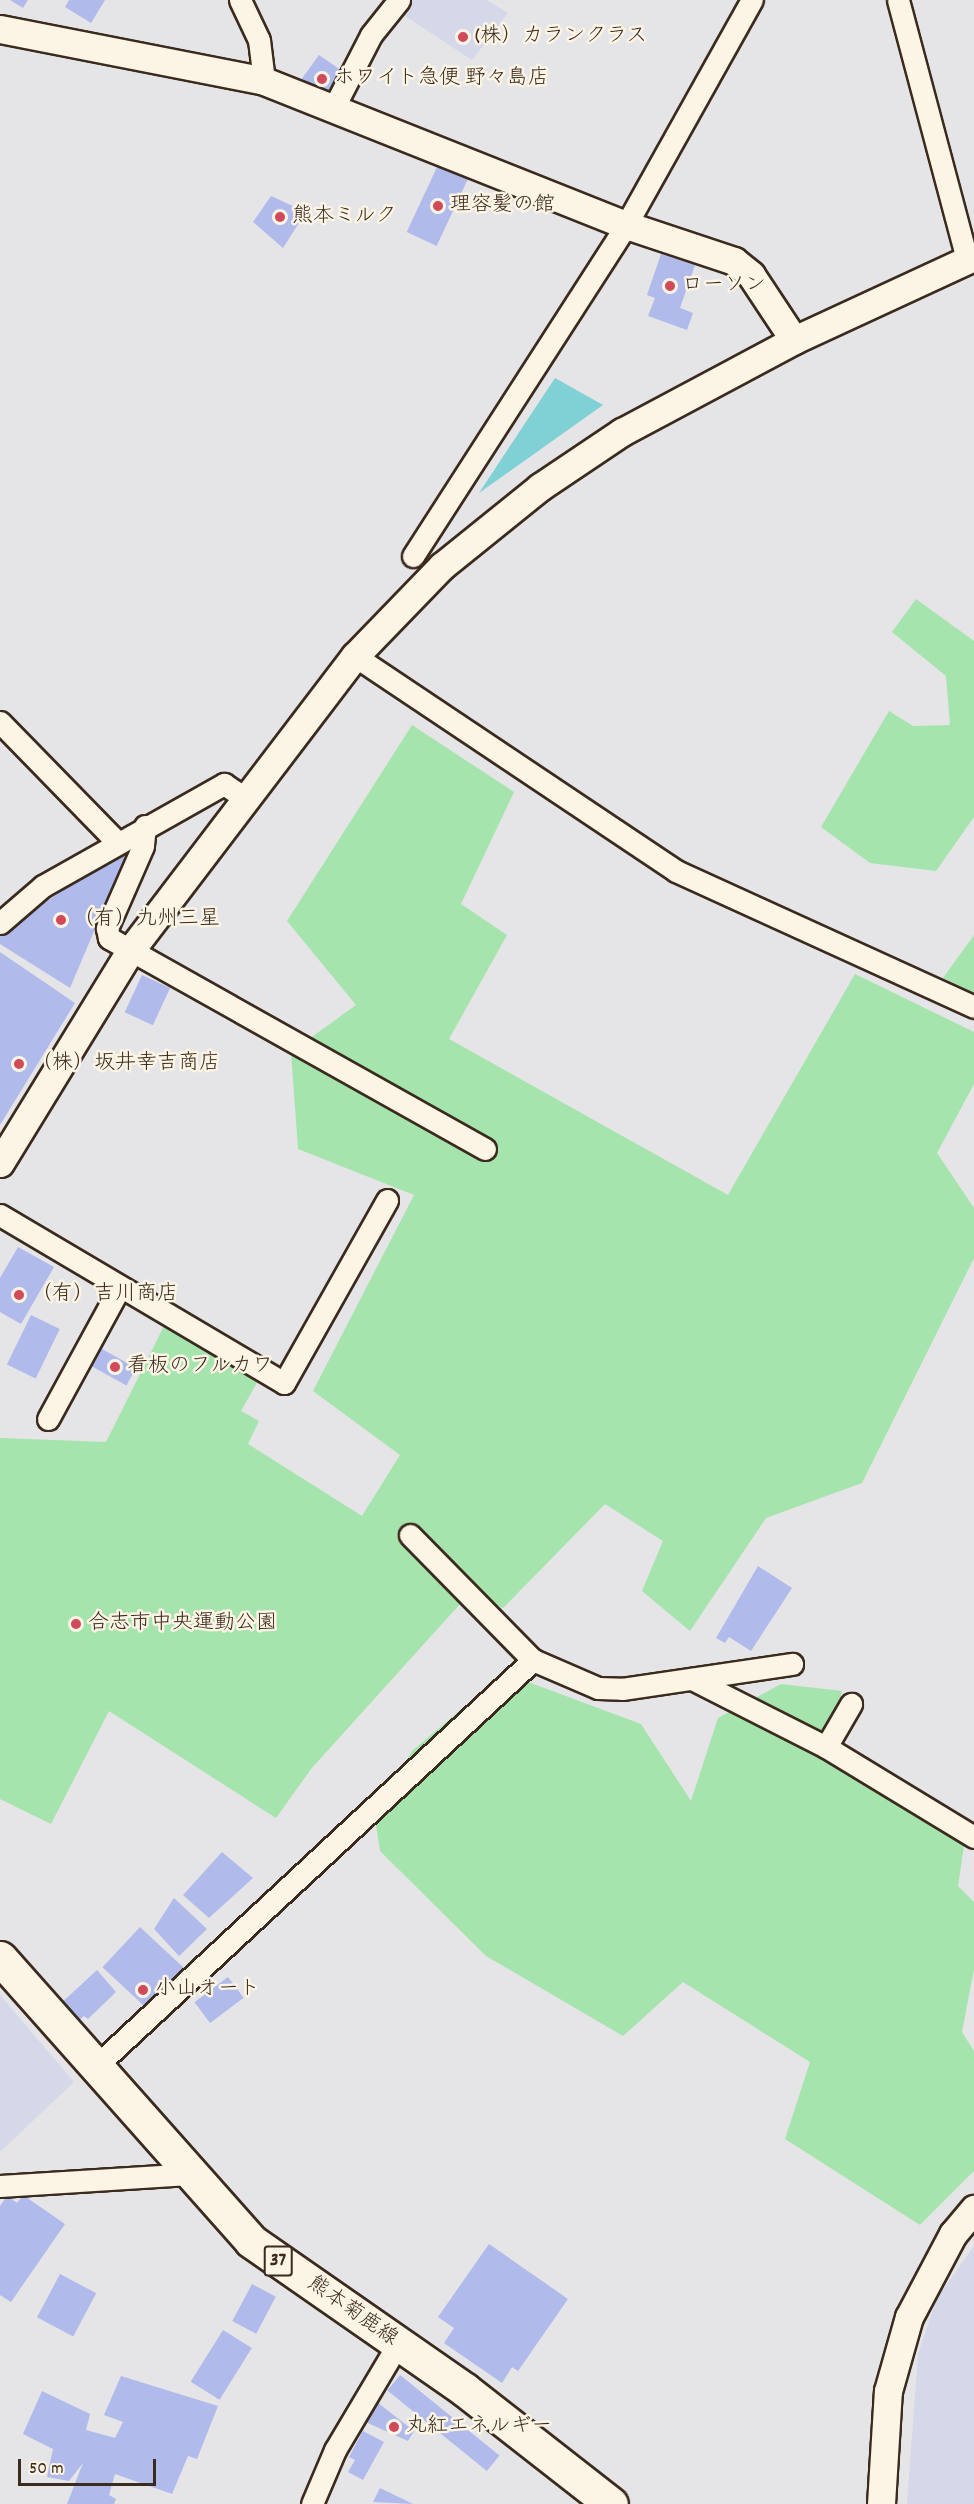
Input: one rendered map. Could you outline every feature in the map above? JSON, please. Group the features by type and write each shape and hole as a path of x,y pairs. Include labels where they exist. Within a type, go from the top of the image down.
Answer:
{"main road":[{"name":"熊本菊鹿線","path":"0,1958 250,2241 398,2344 611,2504"}],"street":[{"path":"240,0 259,40 264,81"},
{"path":"333,109 371,35 399,0"},
{"path":"413,556 626,225 752,0"},
{"path":"0,1163 130,951 355,656 442,566 540,487 622,432 794,340 970,259 898,0"},
{"path":"0,29 264,81 626,225 734,261 751,275 794,340"},
{"path":"355,656 676,871 974,1008"},
{"path":"0,722 116,841"},
{"path":"0,923 43,885 116,841 224,784 245,798"},
{"path":"145,826 143,846 107,928 109,938 485,1149"},
{"path":"0,1215 119,1289 284,1383 387,1200"},
{"path":"48,1419 119,1289"},
{"path":"410,1535 533,1660 598,1688 692,1679 792,1664"},
{"path":"95,2067 533,1660"},
{"path":"692,1679 826,1747 974,1837"},
{"path":"826,1747 851,1704"},
{"path":"0,2186 189,2174"},
{"path":"881,2504 888,2391 909,2317 953,2234 974,2209"},
{"path":"312,2504 335,2450 398,2344"}],"shaded area":[{"name":"(株）カランクラス","path":"410,0 487,0 508,13 472,60 402,14"},
{"path":"0,1995 74,2082 0,2152"},
{"path":"974,2246 974,2504 907,2504 918,2354 937,2298"}],"green space":[{"path":"916,599 974,641 974,817 936,871 870,863 821,827 889,711 913,726 950,725 946,676 892,632"},
{"path":"412,725 514,792 461,904 507,935 449,1039 728,1195 855,974 974,1032 974,1084 937,1153 974,1208 974,1258 862,1483 766,1518 690,1631 642,1591 663,1541 605,1504 503,1608 469,1594 311,1769 276,1818 109,1711 51,1824 0,1799 0,1438 106,1442 165,1324 259,1379 241,1411 259,1421 248,1444 362,1516 400,1455 313,1391 414,1195 298,1149 291,1052 356,1005 287,921"},
{"path":"974,935 974,994 943,978"},
{"path":"504,1673 641,1724 691,1801 718,1718 781,1684 842,1691 827,1747 843,1769 906,1782 968,1818 958,1886 974,1902 974,1969 962,2032 974,2051 974,2171 920,2225 785,2139 810,2062 683,1982 623,2036 486,1956 380,1851 375,1818 412,1751"}],"water":[{"path":"555,378 603,405 479,493"}],"building":[{"path":"10,0 28,0 23,8"},
{"path":"69,0 105,0 91,23 65,7"},
{"name":"ホワイト急便 野々島店","path":"319,55 345,73 330,102 298,84"},
{"name":"理容髪の館","path":"438,165 468,179 437,246 407,232"},
{"name":"熊本ミルク","path":"271,196 306,212 283,248 253,222"},
{"path":"661,254 695,265 680,308 693,313 687,330 648,316 655,298 647,295"},
{"name":"（有）九州三星","path":"131,844 70,988 0,944 0,933"},
{"name":"（株）坂井幸吉商店","path":"0,952 75,1003 0,1125"},
{"path":"142,975 170,988 153,1025 125,1012"},
{"name":"（有）吉川商店","path":"18,1247 54,1267 21,1324 0,1312 0,1278"},
{"path":"31,1315 60,1329 36,1378 7,1364"},
{"name":"看板のフルカワ","path":"102,1349 136,1368 126,1385 92,1366"},
{"path":"758,1566 792,1588 751,1651 729,1637 725,1643 716,1638"},
{"path":"222,1852 253,1878 209,1918 183,1895"},
{"path":"174,1898 207,1929 179,1956 154,1929"},
{"name":"小山オート","path":"140,1927 185,1969 148,2010 102,1967"},
{"path":"97,1970 116,1992 88,2019 84,2016 75,2024 58,2006"},
{"path":"228,1977 244,1998 210,2023 194,2002"},
{"path":"23,2195 65,2224 11,2302 0,2295 0,2206 7,2196 17,2203"},
{"path":"489,2244 568,2299 518,2371 512,2367 502,2383 444,2343 454,2328 438,2317"},
{"path":"60,2274 96,2293 73,2337 37,2317"},
{"path":"252,2284 276,2297 256,2334 232,2321"},
{"path":"223,2330 252,2348 220,2400 191,2382"},
{"path":"400,2375 499,2456 487,2471 387,2391"},
{"path":"121,2376 218,2406 197,2459 188,2456 172,2494 115,2474 109,2495 116,2499 114,2504 67,2504 83,2463 69,2481 47,2477 53,2449 23,2434 42,2391 90,2414 86,2430 115,2438 123,2422 104,2415"},
{"path":"373,2399 414,2431 408,2441 361,2420"},
{"path":"363,2431 384,2442 363,2480 348,2472 355,2460 349,2457"},
{"path":"380,2488 413,2504 373,2502"}],"place":[{"name":"(株）カランクラス","path":"463,37"},
{"name":"ホワイト急便 野々島店","path":"322,79"},
{"name":"理容髪の館","path":"438,206"},
{"name":"熊本ミルク","path":"280,217"},
{"name":"ローソン","path":"670,286"},
{"name":"（有）九州三星","path":"61,920"},
{"name":"（株）坂井幸吉商店","path":"19,1064"},
{"name":"（有）吉川商店","path":"19,1295"},
{"name":"看板のフルカワ","path":"115,1367"},
{"name":"合志市中央運動公園","path":"76,1624"},
{"name":"小山オート","path":"143,1990"},
{"name":"丸紅エネルギー","path":"394,2427"}]}
